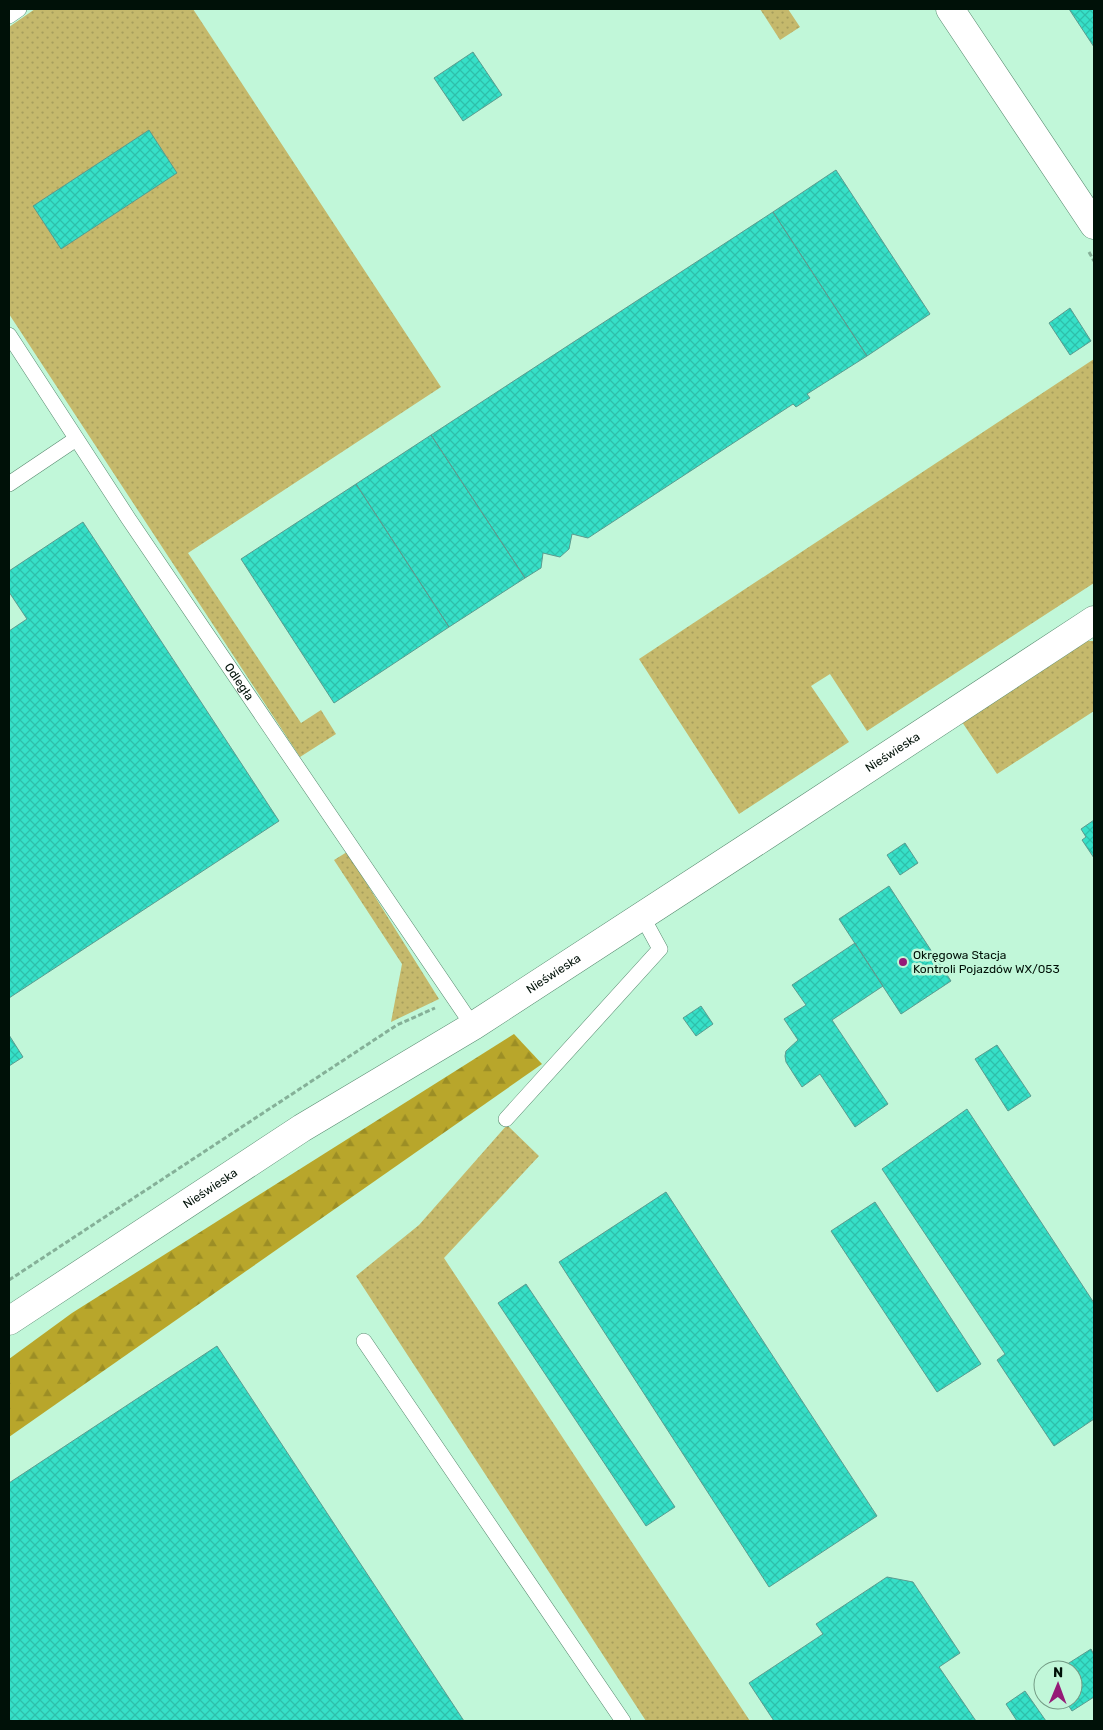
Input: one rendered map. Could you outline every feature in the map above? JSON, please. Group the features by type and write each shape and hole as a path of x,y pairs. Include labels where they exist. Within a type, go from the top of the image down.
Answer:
{"street":[{"path":"950,9 1094,225"},
{"name":"Nieświeska","path":"9,1321 302,1128 473,1026 1094,620"}],"lane":[{"path":"9,16 19,9"},
{"name":"Odległa","path":"9,335 138,534 473,1026"},
{"path":"9,484 76,439"},
{"path":"506,1119 660,949 642,916"},
{"path":"364,1341 622,1721"}],"path":[{"path":"9,1280 397,1025 455,999"}],"shaded area":[{"path":"35,9 193,9 441,387 188,553 301,723 321,710 336,734 300,757 9,314 9,27"},
{"path":"760,9 788,9 800,27 780,40"},
{"path":"1094,359 1094,583 867,731 830,674 811,686 849,742 739,814 639,659"},
{"path":"1086,641 1094,641 1094,711 997,774 962,722"},
{"path":"347,852 439,999 391,1022 402,964 334,860"},
{"path":"507,1125 539,1156 444,1258 750,1721 646,1721 356,1276 419,1225"}],"green space":[{"path":"514,1034 542,1064 9,1437 9,1359 72,1313"}],"building":[{"path":"1069,9 1094,9 1094,47"},
{"path":"473,52 502,95 463,121 434,78"},
{"path":"149,130 177,173 61,249 33,206"},
{"path":"836,170 930,314 867,356 773,212"},
{"path":"773,212 867,356 807,394 810,398 796,407 793,404 588,538 572,534 569,549 560,557 543,553 541,568 525,578 431,435"},
{"path":"1070,308 1091,341 1070,355 1049,323"},
{"path":"431,435 525,578 449,627 356,484"},
{"path":"356,484 449,627 334,703 241,559"},
{"path":"83,522 279,821 9,998 9,631 27,619 9,592 9,571"},
{"path":"1094,820 1094,858 1082,840 1086,837 1081,829"},
{"path":"905,843 918,863 900,875 887,855"},
{"name":"Okręgowa Stacja Kontroli Pojazdów WX/053","path":"889,886 951,981 901,1014 839,919"},
{"path":"855,943 883,986 832,1020 888,1104 855,1127 820,1074 802,1087 786,1062 786,1051 798,1040 784,1019 806,1005 792,985"},
{"path":"701,1006 713,1024 696,1036 683,1018"},
{"path":"9,1035 23,1057 9,1066"},
{"path":"997,1045 1031,1096 1008,1111 975,1059"},
{"path":"967,1109 1094,1303 1094,1419 1054,1446 997,1360 1005,1354 882,1169"},
{"path":"666,1192 877,1516 769,1587 559,1262"},
{"path":"875,1202 981,1364 937,1392 831,1231"},
{"path":"526,1284 675,1507 646,1526 498,1303"},
{"path":"217,1346 464,1721 9,1721 9,1483"},
{"path":"887,1577 913,1582 960,1653 939,1667 976,1721 774,1721 749,1683 823,1634 816,1624"},
{"path":"1091,1649 1094,1655 1094,1697 1083,1704 1083,1660 1074,1660"},
{"path":"1025,1691 1033,1702 1033,1710 1038,1710 1046,1721 1017,1721 1006,1704"}],"place":[{"name":"Okręgowa Stacja Kontroli Pojazdów WX/053","path":"903,962"}]}
